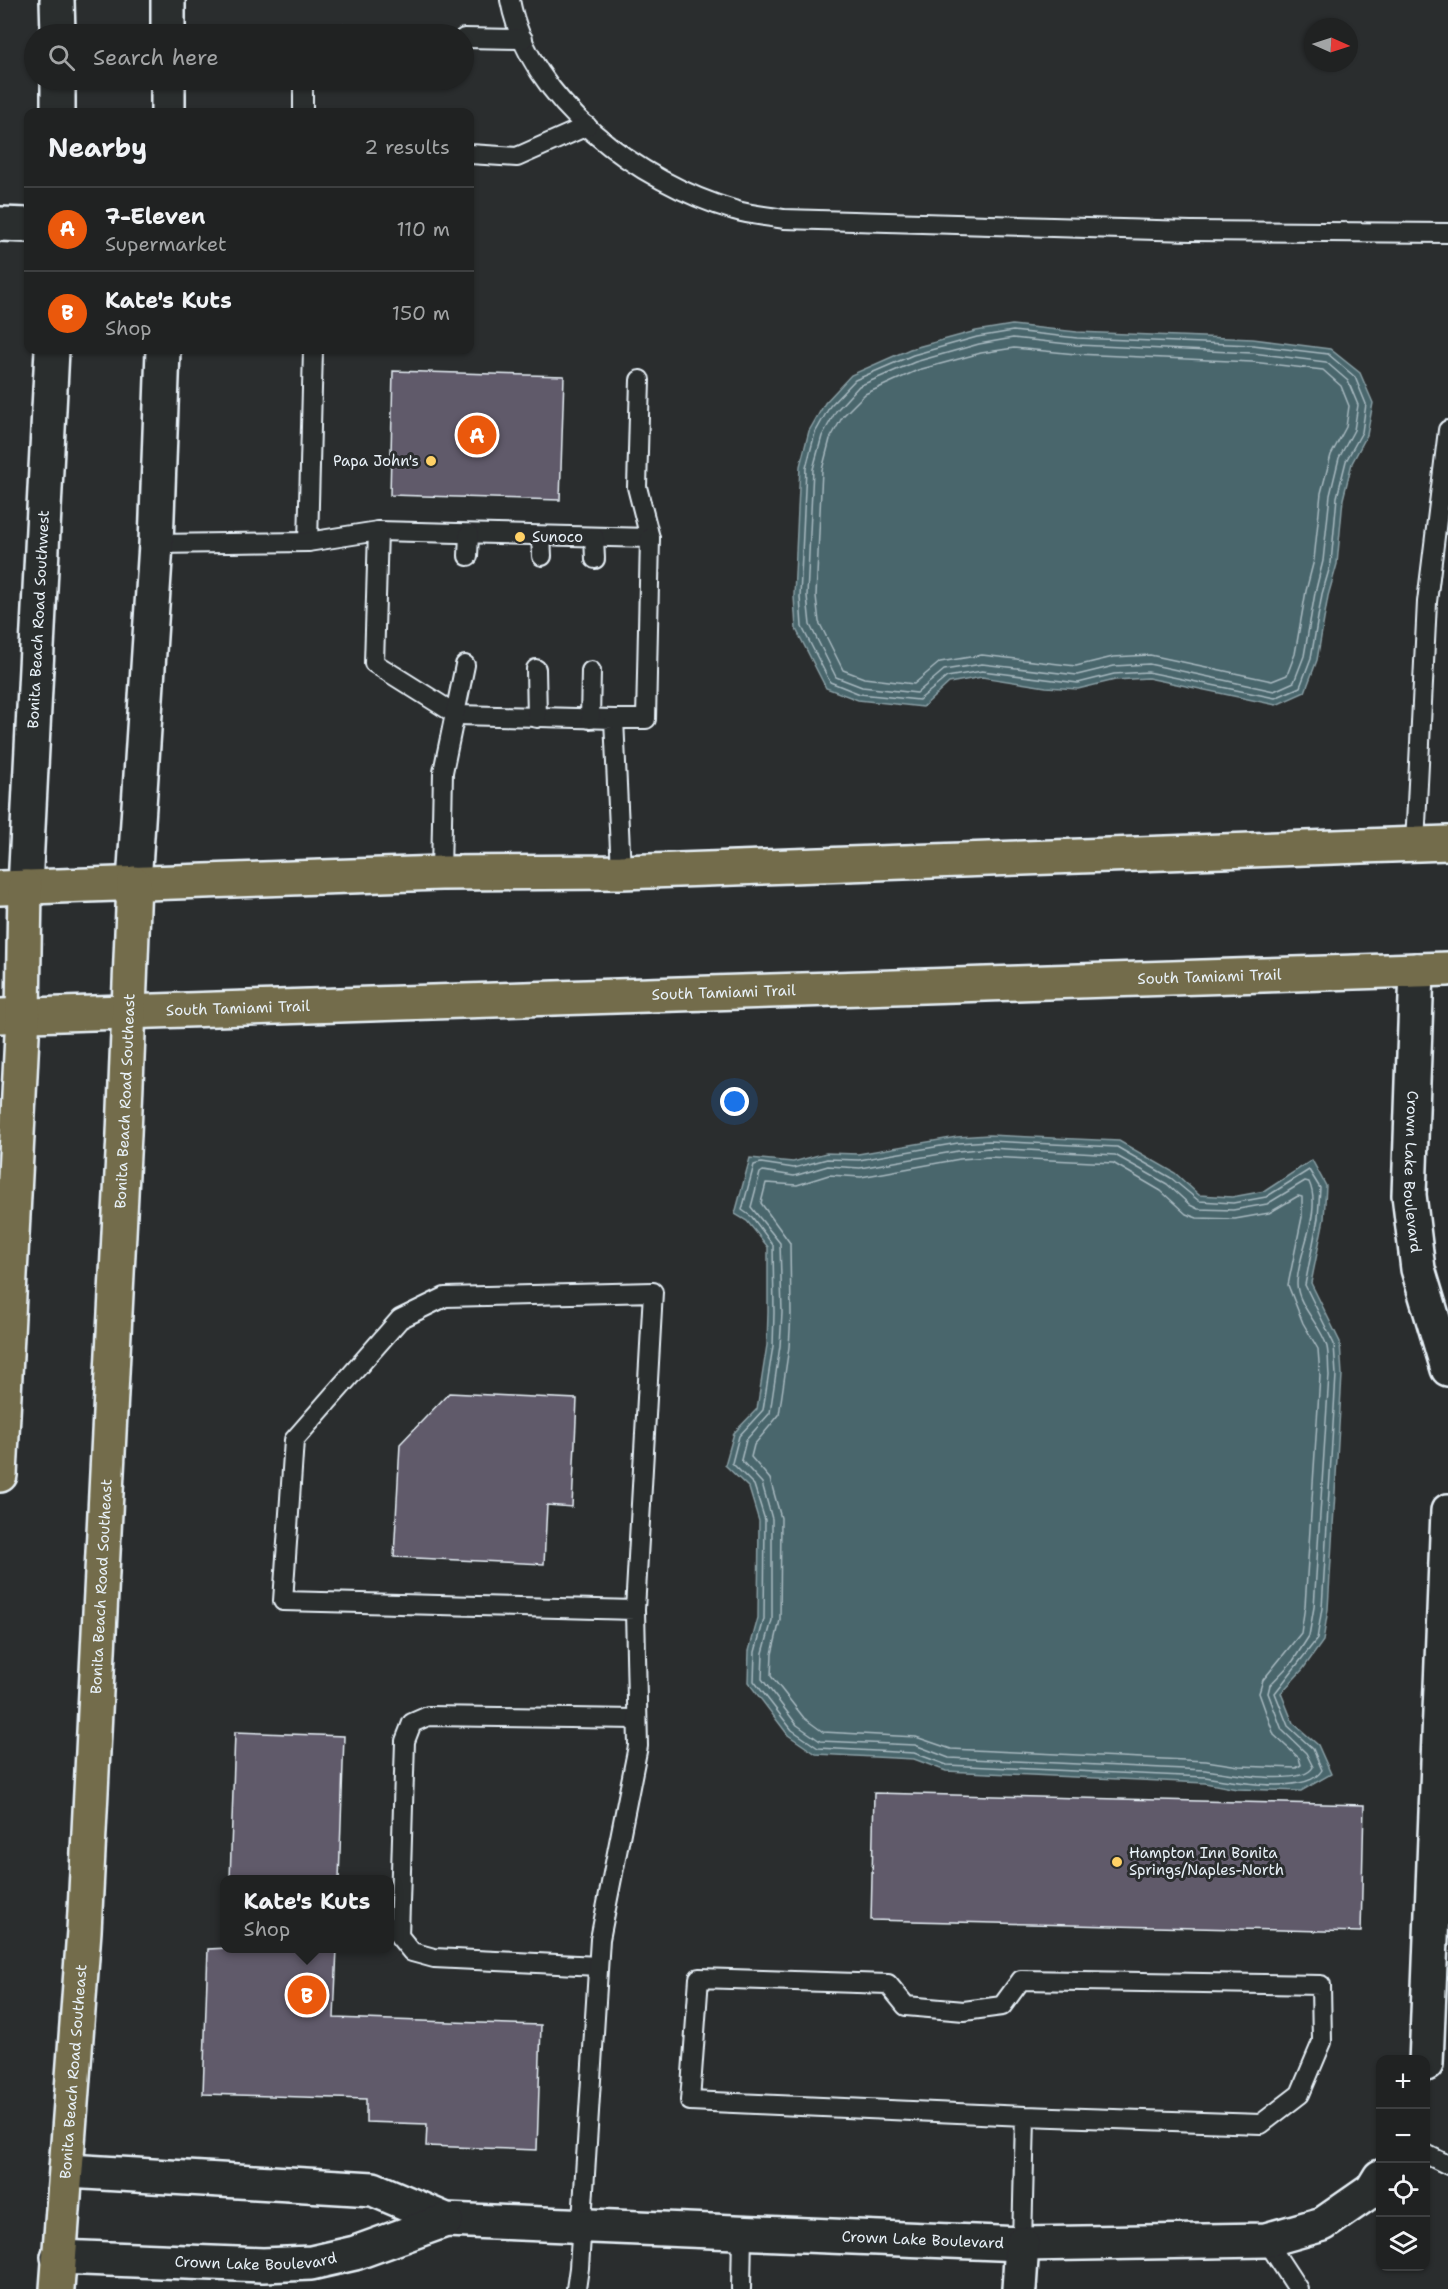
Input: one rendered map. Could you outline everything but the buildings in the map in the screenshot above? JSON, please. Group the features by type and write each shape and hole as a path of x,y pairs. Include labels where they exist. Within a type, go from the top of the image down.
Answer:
{"main road":[{"path":"0,1475 13,887 441,873 621,872 1448,843"},
{"name":"Bonita Beach Road Southeast","path":"57,2289 58,2257 68,2171 84,1931 130,1010 134,883"},
{"name":"South Tamiami Trail","path":"11,1016 130,1010 1432,970"}],"street":[{"path":"57,0 58,24"},
{"path":"168,0 168,24"},
{"path":"58,90 58,108"},
{"path":"168,90 168,108"},
{"path":"0,224 24,225"},
{"name":"Bonita Beach Road Southwest","path":"13,887 52,354"},
{"path":"134,883 156,544 163,354"},
{"name":"Crown Lake Boulevard","path":"1432,970 1409,1195 1418,1269 1448,1369"},
{"path":"1426,2055 1442,1861 1448,1511"},
{"name":"Crown Lake Boulevard","path":"68,2171 373,2189 446,2220 1022,2244 1266,2240 1323,2224 1372,2190 1376,2184"},
{"name":"Crown Lake Boulevard","path":"58,2257 263,2265 311,2263 355,2253 446,2220"},
{"path":"1019,2289 1022,2244"}],"lane":[{"path":"510,0 530,58 560,102 606,143 669,184 734,210 784,219 1191,231 1448,233"},
{"path":"474,38 523,39"},
{"path":"303,90 303,108"},
{"path":"474,154 517,156 587,126"},
{"path":"308,542 313,354"},
{"path":"378,531 374,663 457,716 646,719 650,538 637,487 640,380"},
{"path":"1415,844 1427,602 1448,430"},
{"path":"156,544 308,542 378,531 650,538"},
{"path":"468,556 469,534"},
{"path":"541,536 542,556"},
{"path":"594,537 595,559"},
{"path":"441,873 443,772 457,716 465,665"},
{"path":"536,669 537,718"},
{"path":"590,719 591,671"},
{"path":"614,719 621,872"},
{"path":"576,2289 600,1939 638,1746 635,1610 653,1292 445,1297 400,1319 294,1440 283,1601 635,1610"},
{"path":"598,1966 434,1958 412,1952 399,1936 405,1741 412,1723 428,1716 637,1719"},
{"path":"699,1978 888,1984 906,2006 964,2011 1002,2006 1021,1980 1321,1985 1322,2042 1300,2094 1261,2124 1025,2116 690,2101 699,1978"},
{"path":"1022,2244 1025,2116"},
{"path":"1430,2156 1448,2165"},
{"path":"741,2232 741,2289"},
{"path":"1266,2240 1298,2289"}],"water":[{"path":"1012,325 1077,332 1253,339 1330,349 1360,373 1373,403 1367,435 1352,463 1343,499 1337,564 1328,596 1317,660 1305,692 1276,705 1148,678 1115,680 1078,689 1046,687 982,677 949,683 923,707 858,700 826,688 796,629 794,596 800,466 809,431 825,403 851,375 910,349 976,331"},
{"path":"989,1135 1119,1141 1175,1173 1199,1195 1232,1197 1265,1191 1312,1160 1326,1186 1324,1219 1311,1283 1340,1342 1342,1375 1328,1609 1323,1641 1303,1669 1281,1693 1293,1723 1318,1745 1331,1774 1301,1791 1237,1789 1205,1783 946,1771 914,1759 816,1754 788,1735 748,1682 749,1651 758,1618 759,1521 749,1488 725,1465 734,1433 757,1409 767,1345 768,1247 747,1221 735,1214 750,1158 793,1162 826,1153 858,1154 957,1137"}],"place":[{"name":"7-Eleven","path":"477,435"},
{"name":"Papa John's","path":"431,461"},
{"name":"Sunoco","path":"520,537"},
{"name":"Hampton Inn Bonita Springs/Naples-North","path":"1117,1862"},
{"name":"Kate's Kuts","path":"307,1995"}]}
